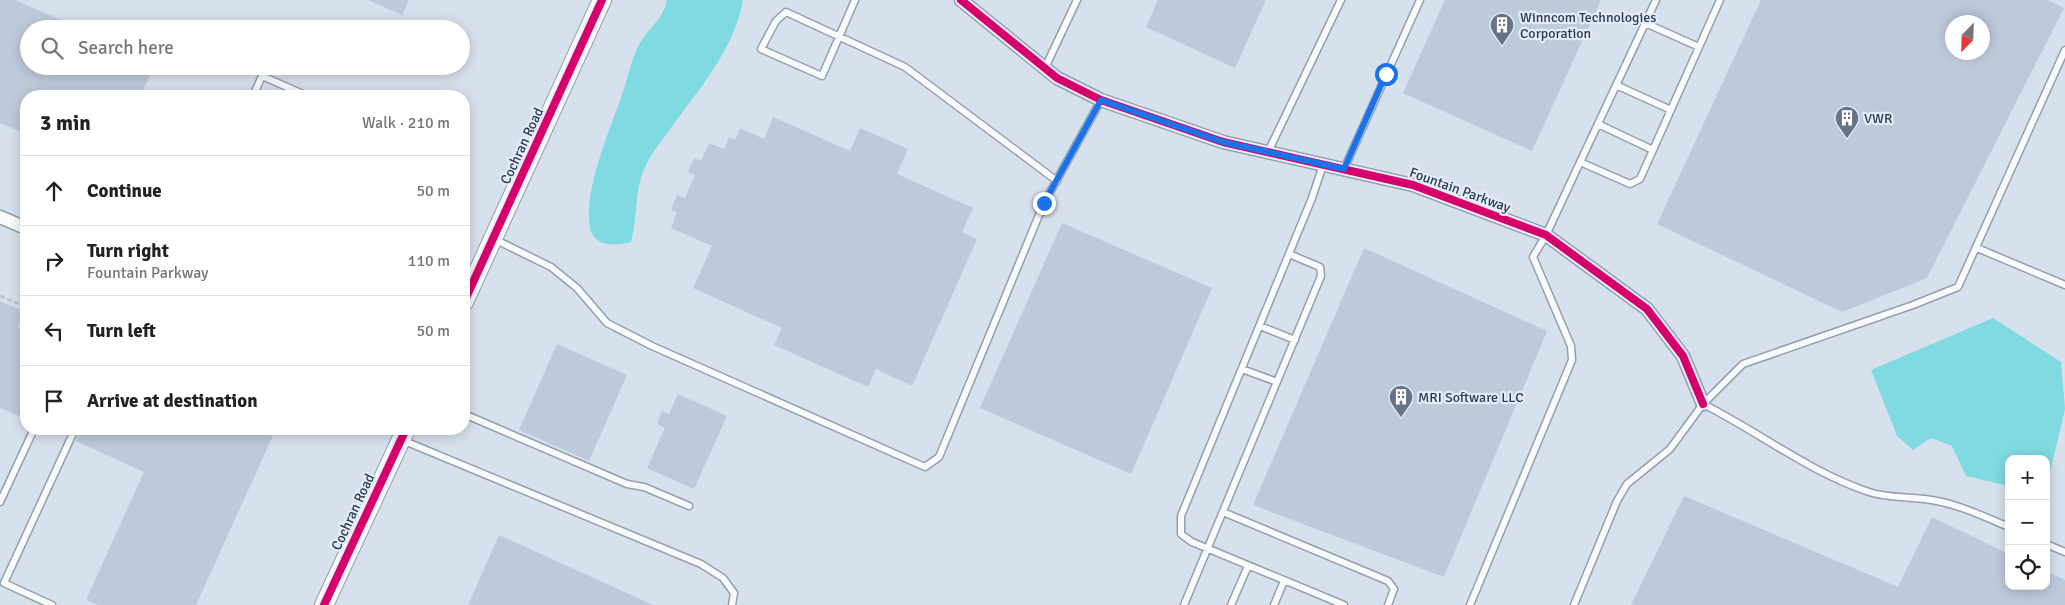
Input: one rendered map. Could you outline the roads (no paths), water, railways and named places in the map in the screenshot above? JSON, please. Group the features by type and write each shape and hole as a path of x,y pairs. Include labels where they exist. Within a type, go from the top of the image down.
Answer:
{"street":[{"name":"Cochran Road","path":"470,289 602,0"},
{"name":"Fountain Parkway","path":"961,0 1057,78 1101,100 1223,142 1413,185 1546,235 1647,309 1683,356 1703,404"},
{"path":"0,217 20,225"},
{"name":"Cochran Road","path":"324,605 403,435"}],"lane":[{"path":"855,0 838,35 822,76 760,49 776,21 786,12 838,35 905,67 1057,181"},
{"path":"1045,68 1077,0"},
{"path":"1268,152 1341,0"},
{"path":"1344,169 1420,0"},
{"path":"1470,605 1572,360 1571,346 1533,257 1546,235 1656,0"},
{"path":"1580,162 1630,184 1640,179 1720,0"},
{"path":"1645,23 1699,47"},
{"path":"1574,605 1617,501 1627,484 1670,449 1703,404 1743,364 1913,305 1958,287 2065,50"},
{"path":"256,90 262,76 295,90"},
{"path":"1616,86 1671,110"},
{"path":"493,238 551,267 577,288 607,323 652,346 926,467 938,457 1044,203 1101,100"},
{"path":"1598,124 1653,150"},
{"path":"1323,165 1260,326 1181,516 1181,534 1208,549 1344,605"},
{"path":"1977,248 2065,285"},
{"path":"1184,605 1321,276 1320,268 1289,254"},
{"path":"1260,326 1294,340"},
{"path":"1242,369 1277,382"},
{"path":"1703,404 1743,424 1766,441 1824,472 1870,492 1943,502 2005,525"},
{"path":"470,417 627,484 644,487 689,506"},
{"path":"0,502 31,435"},
{"path":"52,605 4,582 72,435"},
{"path":"405,435 701,564 723,578 734,592 732,605"},
{"path":"1223,512 1388,581 1394,589 1388,605"},
{"path":"2048,545 2065,552"},
{"path":"1231,605 1248,566"},
{"path":"1274,605 1284,581"},
{"path":"1320,605 1323,597"}],"water":[{"path":"667,0 743,0 732,36 723,53 702,86 655,149 645,167 639,185 631,242 620,244 602,243 591,231 589,217 593,182 598,163 636,51 643,38 662,14"},
{"path":"1993,318 2061,362 2065,409 2050,473 2050,455 2005,455 2005,485 1966,476 1952,446 1931,438 1913,450 1897,436 1871,370"}],"place":[{"name":"Winncom Technologies Corporation","path":"1502,46"},
{"name":"VWR","path":"1847,139"},
{"name":"MRI Software LLC","path":"1401,418"}]}
